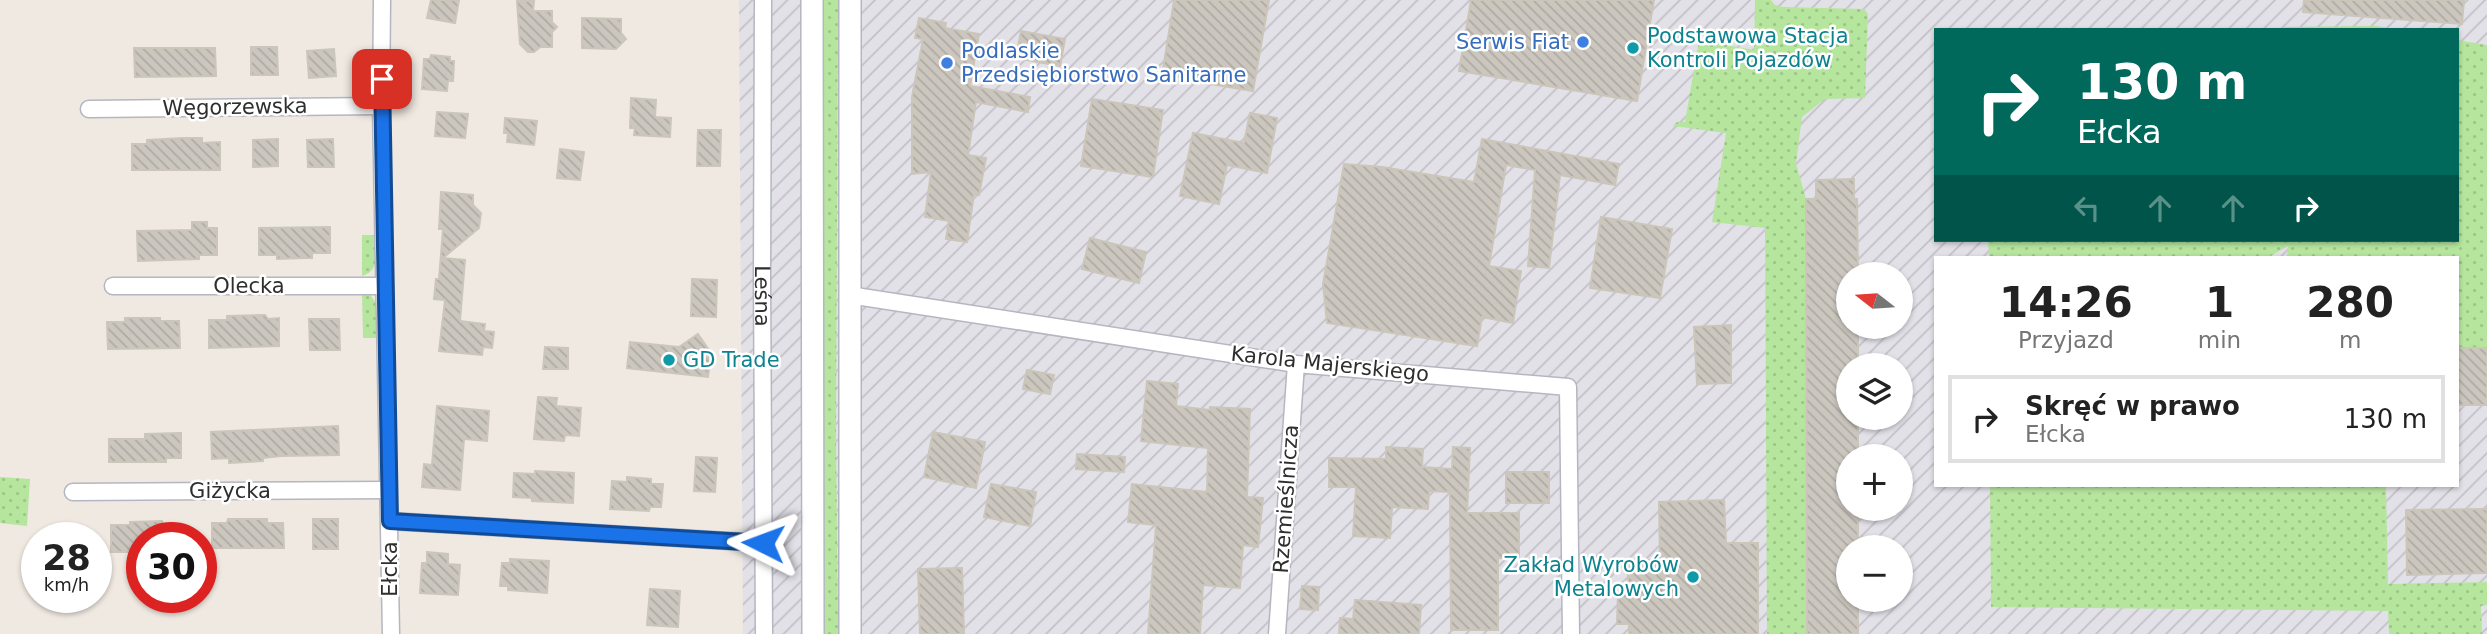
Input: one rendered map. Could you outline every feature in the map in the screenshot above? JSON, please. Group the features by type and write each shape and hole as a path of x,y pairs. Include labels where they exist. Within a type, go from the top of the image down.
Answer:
{"main road":[{"path":"812,0 813,634"},
{"path":"850,0 850,634"}],"street":[{"name":"Ełcka","path":"382,0 381,106 391,634"},
{"name":"Leśna","path":"763,0 764,634"},
{"name":"Węgorzewska","path":"89,109 381,106"},
{"name":"Olecka","path":"113,286 385,286"},
{"name":"Karola Majerskiego","path":"849,295 1296,364 1569,387 1571,634"},
{"name":"Rzemieślnicza","path":"1277,634 1296,364"},
{"name":"Giżycka","path":"73,492 388,490"},
{"path":"390,521 763,543"}],"shaded area":[{"path":"739,0 2487,0 2487,634 743,634"}],"green space":[{"path":"822,0 838,0 838,634 822,634"},
{"path":"1755,0 1771,0 1775,5 1784,7 1864,9 1868,14 1865,98 1825,99 1802,117 1796,163 1806,199 1807,634 1767,634 1765,228 1712,222 1726,133 1673,126 1677,122 1685,122 1699,40 1754,50"},
{"path":"2376,26 2388,28 2285,28"},
{"path":"2459,40 2487,45 2487,405 2459,405 2459,256 2287,256 2288,246 2271,256 1989,256 1988,242 2459,242"},
{"path":"362,235 375,235 376,254 372,270 362,276"},
{"path":"362,292 369,293 376,303 378,338 363,338"},
{"path":"0,477 30,479 27,522 21,522 21,525 0,523"},
{"path":"1990,487 2386,487 2388,584 2487,582 2487,605 2481,606 2482,634 2389,634 2388,611 1991,607"}],"building":[{"path":"431,0 459,0 455,23 427,18"},
{"path":"1174,0 1269,0 1253,91 1162,76"},
{"path":"1471,0 1654,0 1637,101 1459,71"},
{"path":"2304,0 2464,0 2462,24 2303,12"},
{"path":"517,1 534,1 533,11 552,11 552,22 557,27 552,32 552,47 540,47 534,52 528,52 520,44"},
{"path":"582,18 621,19 621,33 626,39 616,49 582,48"},
{"path":"919,18 946,23 945,28 979,34 970,86 1030,97 1028,112 976,102 968,155 986,158 979,195 974,194 967,242 946,239 949,221 925,217 931,172 912,174 912,97 923,39 915,38"},
{"path":"1021,31 1065,39 1060,66 1016,58"},
{"path":"251,47 277,47 278,75 251,75"},
{"path":"134,48 215,48 216,76 135,77"},
{"path":"334,49 336,76 309,78 307,51"},
{"path":"431,55 450,57 450,61 454,61 453,81 448,81 447,91 422,89 424,59 430,59"},
{"path":"631,98 656,100 655,117 671,118 670,137 634,135 635,128 630,128"},
{"path":"1092,99 1163,110 1153,177 1081,166"},
{"path":"437,112 468,114 465,138 435,136"},
{"path":"1250,113 1277,118 1267,173 1227,165 1219,204 1180,196 1193,133 1244,143"},
{"path":"505,118 537,121 534,145 507,142 508,133 504,133"},
{"path":"698,130 721,130 720,166 697,166"},
{"path":"202,138 202,143 220,142 220,170 132,170 132,144 147,144 147,140"},
{"path":"278,139 278,166 253,167 253,140"},
{"path":"333,139 334,167 308,167 307,140"},
{"path":"1482,139 1619,164 1615,185 1560,175 1549,268 1528,266 1535,170 1506,165 1489,266 1521,271 1513,323 1482,317 1477,346 1327,323 1323,284 1344,164 1382,167 1474,182"},
{"path":"560,149 584,152 580,180 557,178"},
{"path":"1854,179 1854,199 1857,199 1858,262 1836,262 1836,340 1858,340 1858,353 1836,353 1836,430 1858,430 1858,444 1836,444 1836,521 1858,521 1858,535 1836,535 1836,612 1858,612 1858,634 1807,634 1806,199 1816,199 1816,180"},
{"path":"441,192 473,195 473,205 481,213 479,228 443,258 465,260 460,321 485,324 484,331 494,332 492,348 483,347 482,355 439,351 445,300 434,299 436,279 439,279 443,229 439,229"},
{"path":"1601,217 1672,229 1660,298 1590,288"},
{"path":"192,222 207,222 207,228 217,228 217,255 199,255 199,259 138,261 137,231 192,230"},
{"path":"330,227 330,253 312,253 312,258 277,259 277,255 259,255 259,228"},
{"path":"1090,238 1146,252 1139,283 1082,269"},
{"path":"692,279 717,280 716,317 691,316"},
{"path":"265,315 268,319 279,318 279,346 209,348 209,320 227,320 227,316"},
{"path":"125,318 179,321 180,348 108,349 107,322 125,322"},
{"path":"309,319 339,319 340,350 310,350"},
{"path":"1731,325 1731,383 1697,384 1694,327"},
{"name":"GD Trade","path":"698,334 711,353 708,377 627,368 630,342 679,347"},
{"path":"545,347 568,348 568,369 543,369"},
{"path":"2459,348 2487,348 2487,405 2459,405"},
{"path":"1027,370 1054,375 1050,394 1023,389"},
{"path":"1147,381 1178,384 1176,406 1210,410 1210,407 1250,409 1247,497 1263,498 1258,547 1243,545 1240,588 1203,585 1200,634 1148,634 1156,525 1128,522 1132,484 1207,492 1208,448 1141,441"},
{"path":"538,397 557,398 556,406 581,408 579,436 565,435 564,441 534,439"},
{"path":"437,406 489,411 487,441 464,439 460,490 422,487 424,464 432,465"},
{"path":"338,426 339,455 281,456 263,458 263,461 229,463 229,458 212,459 211,432"},
{"path":"933,432 985,442 976,488 924,477"},
{"path":"181,433 181,458 166,458 166,462 109,462 109,439 145,439 145,434"},
{"path":"1386,447 1423,449 1422,467 1452,469 1453,447 1470,448 1467,513 1519,513 1519,558 1498,558 1498,630 1451,630 1450,492 1429,491 1428,509 1392,507 1390,538 1353,536 1356,487 1329,487 1329,458 1386,459"},
{"path":"1077,454 1125,457 1124,472 1076,469"},
{"path":"696,457 717,458 715,492 694,491"},
{"path":"535,471 574,473 573,503 513,497 514,473 535,474"},
{"path":"1506,472 1549,472 1549,503 1506,503"},
{"path":"627,477 651,479 651,484 663,484 661,507 650,507 649,511 610,509 612,481 627,482"},
{"path":"991,484 1036,492 1030,526 984,517"},
{"name":"Zakład Wyrobów Metalowych","path":"1724,500 1726,543 1758,543 1758,634 1629,634 1629,624 1617,624 1618,594 1628,594 1628,560 1660,560 1659,502"},
{"path":"2487,509 2487,573 2407,575 2406,510"},
{"path":"228,519 267,519 267,523 283,523 284,548 217,548 217,523 227,523"},
{"path":"313,519 338,519 338,549 313,549"},
{"path":"112,525 126,525 126,552 112,552"},
{"path":"427,552 448,554 448,564 460,565 458,595 420,593 422,563 427,563"},
{"path":"510,559 549,561 547,593 508,590 508,586 500,586 502,563 510,563"},
{"path":"962,568 964,634 920,634 918,569"},
{"path":"1302,586 1319,587 1318,610 1300,609"},
{"path":"650,589 680,591 678,627 647,625"},
{"path":"1355,600 1421,605 1419,634 1339,634 1340,618 1353,619"}],"place":[{"name":"Serwis Fiat","path":"1583,42"},
{"name":"Podstawowa Stacja Kontroli Pojazdów","path":"1633,48"},
{"name":"Podlaskie Przedsiębiorstwo Sanitarne","path":"947,63"},
{"name":"GD Trade","path":"669,360"},
{"name":"Zakład Wyrobów Metalowych","path":"1693,577"}],"route":[{"path":"382,79 390,521 763,543"}]}
